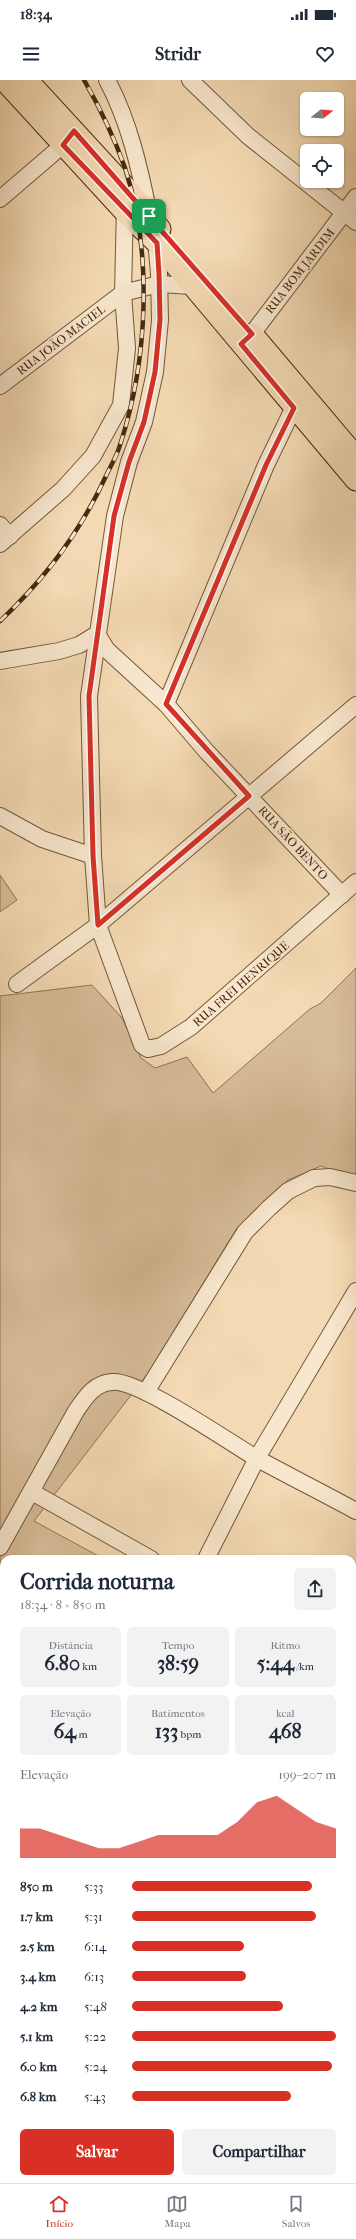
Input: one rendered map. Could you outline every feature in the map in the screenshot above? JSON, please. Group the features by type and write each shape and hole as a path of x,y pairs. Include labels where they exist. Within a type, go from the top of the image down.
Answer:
{"main road":[{"path":"4,80 126,189 246,339 294,408 356,480"},
{"path":"26,80 125,212 157,243 192,286 246,339 356,457"}],"street":[{"path":"98,925 93,856 89,696 114,516 129,462 144,422 155,372 160,320 160,284 157,243 131,141 117,100 107,80"},
{"path":"190,80 248,136 350,217"},
{"path":"0,199 69,138"},
{"path":"3,535 63,488 93,456 121,406 127,348 122,293 126,189"},
{"name":"RUA BOM JARDIM","path":"246,339 350,217 356,197"},
{"path":"122,293 160,284 192,286"},
{"name":"RUA JOÃO MACIEL","path":"0,386 122,293"},
{"path":"166,704 266,465 294,408"},
{"path":"0,661 59,651 79,645 97,634"},
{"name":"RUA SÃO BENTO","path":"97,634 108,650 129,672 166,704 249,796 342,895"},
{"path":"17,984 98,925 356,705"},
{"path":"0,816 42,839 93,856"},
{"name":"RUA FREI HENRIQUE","path":"98,925 136,1033 142,1045 148,1049 171,1040 210,1012 356,882"},
{"path":"146,1392 245,1232 269,1208 288,1191 314,1178 330,1177 356,1183"},
{"path":"208,1555 257,1458 356,1291"},
{"path":"0,1547 76,1411 86,1397 99,1384 120,1382 146,1392 257,1458 356,1511"},
{"path":"32,1492 144,1555"}],"shaded area":[{"path":"0,875 17,900 0,912"},
{"path":"356,968 356,1179 321,1166 288,1180 237,1228 148,1373 34,1521 97,1555 0,1555 0,996 92,985 122,1018 141,1058 155,1068 187,1057 213,1093 310,1009 321,1003"}],"railway":[{"path":"0,621 32,589 60,555 84,518 119,449 137,378 144,306 140,235 134,201 125,168 116,145 84,80"}],"route":[{"path":"74,131 149,216 252,334 241,344 294,408 266,465 166,704 207,752 249,796 98,925 93,856 89,696 114,516 129,462 144,422 155,372 160,320 159,274 157,243 125,212 63,145 74,131"}]}
